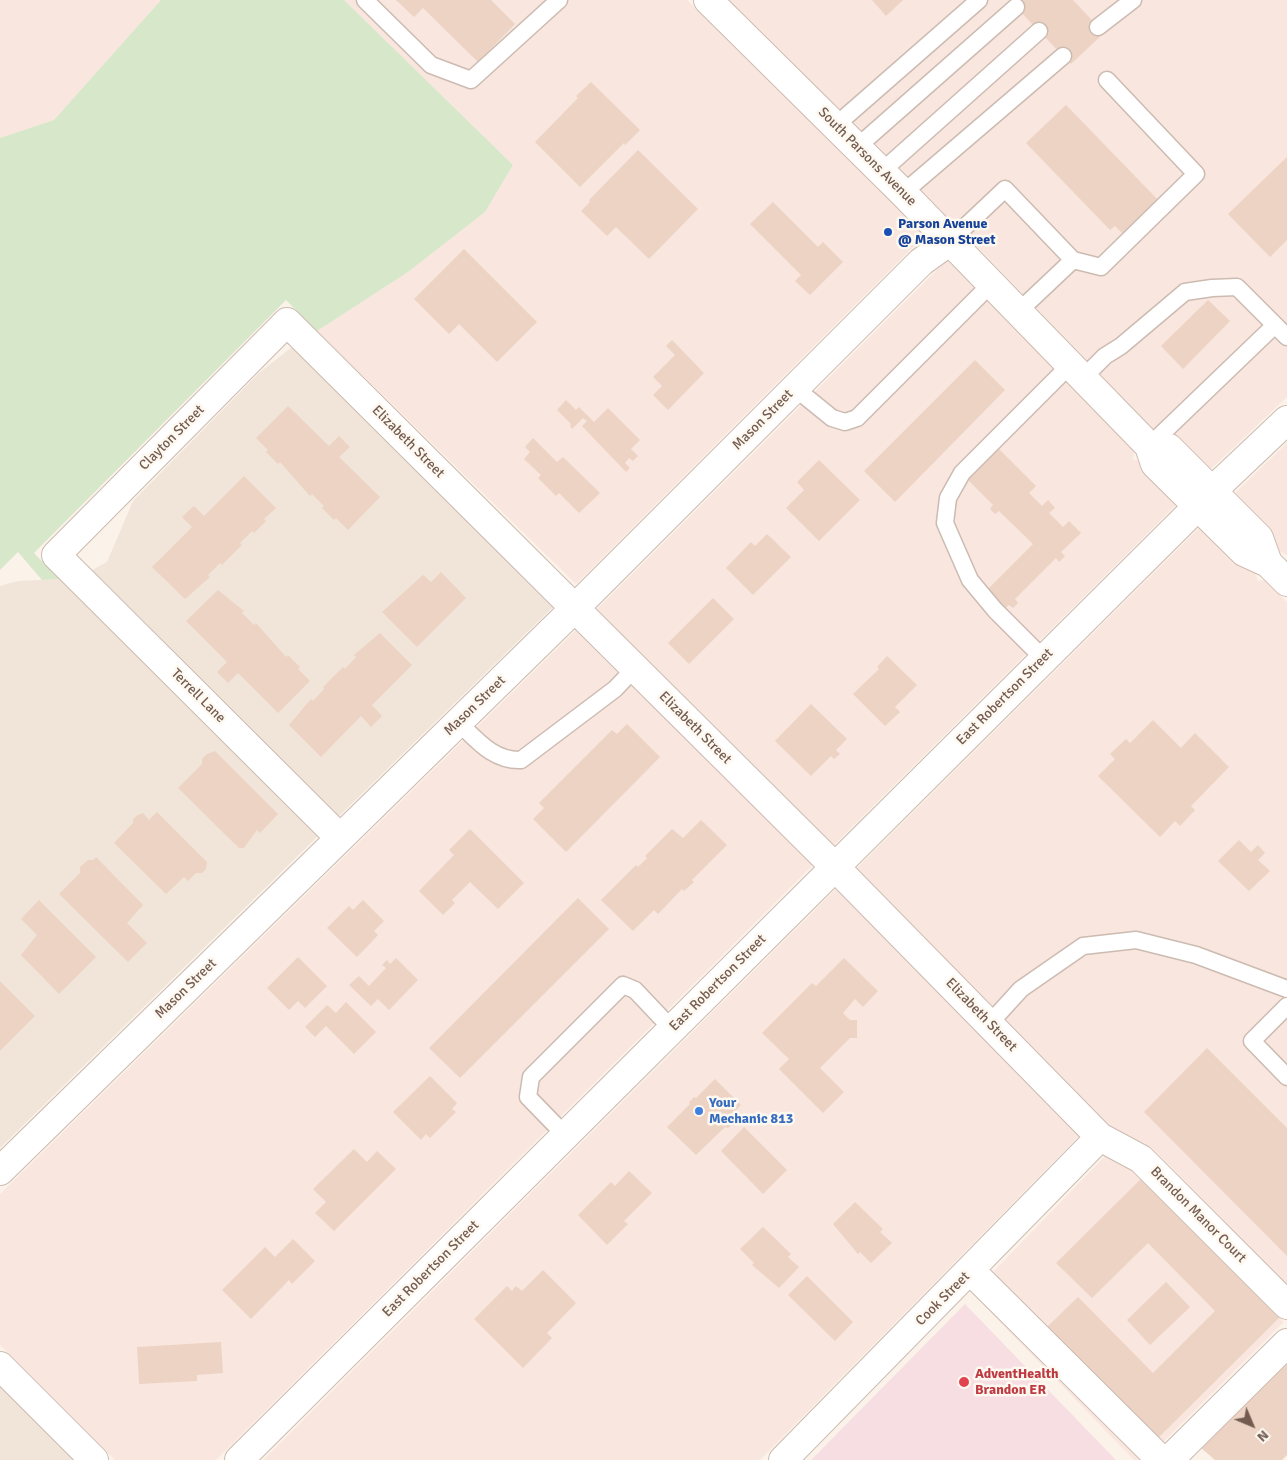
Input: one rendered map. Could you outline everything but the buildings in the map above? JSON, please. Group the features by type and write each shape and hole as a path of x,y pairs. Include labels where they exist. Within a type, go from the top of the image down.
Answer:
{"street":[{"name":"South Parsons Avenue","path":"708,0 903,193 1077,371 1149,446 1155,464 1205,499 1244,552 1268,562 1287,582"},
{"name":"Mason Street","path":"0,1171 575,608 921,262 950,241"},
{"name":"Clayton Street","path":"56,555 287,322"},
{"name":"Elizabeth Street","path":"287,322 835,867 1100,1137"},
{"name":"East Robertson Street","path":"239,1460 1205,499 1287,420"},
{"name":"Terrell Lane","path":"56,555 340,838"},
{"name":"Cook Street","path":"783,1460 971,1271 1100,1137"},
{"name":"Brandon Manor Court","path":"1100,1137 1141,1158 1287,1305"},
{"path":"971,1271 1161,1460"},
{"path":"1169,1460 1287,1343"},
{"path":"0,1366 94,1460"}],"lane":[{"path":"365,0 431,65 471,80 559,0"},
{"path":"835,126 979,0"},
{"path":"1098,27 1133,0"},
{"path":"856,148 1016,7"},
{"path":"881,172 1039,31"},
{"path":"903,193 1063,56"},
{"path":"950,241 1005,190 1073,260 1101,268 1196,174 1107,80"},
{"path":"1020,312 1073,260"},
{"path":"795,388 832,418 845,422 857,418 992,283"},
{"path":"1044,659 995,610 970,580 945,523 948,498 962,473 1077,371 1121,346 1184,292 1212,288 1237,288 1287,337"},
{"path":"1149,446 1275,325"},
{"path":"458,722 482,745 496,755 509,760 521,760 615,689 635,668"},
{"path":"989,1024 1021,989 1083,946 1136,940 1196,955 1287,989"},
{"path":"565,1135 528,1096 531,1077 623,985 635,990 672,1029"},
{"path":"1287,1006 1252,1041 1287,1077"}],"shaded area":[{"path":"0,0 161,0 54,120 0,138"},
{"path":"344,0 687,0 925,235 576,584 317,331 408,272 485,212 513,165"},
{"path":"729,0 1287,0 1287,397 1211,469 1179,438 1159,428 1153,429 969,238"},
{"path":"948,259 1134,451 1133,460 1138,460 1145,474 1176,505 834,845 597,609"},
{"path":"292,347 553,607 339,816 92,570 107,562 133,501 259,373"},
{"path":"1287,443 1287,555 1279,551 1269,527 1235,493"},
{"path":"1199,528 1233,563 1255,573 1258,581 1264,580 1287,602 1287,1284 1152,1148 1109,1125 857,868"},
{"path":"59,579 318,836 0,1148 0,586 18,581"},
{"path":"576,630 813,865 216,1460 115,1460 0,1345 0,1194"},
{"path":"836,889 1079,1136 760,1460 263,1460"},
{"path":"1105,1156 1133,1171 1284,1322 1163,1442 993,1272"},
{"path":"972,1293 1140,1460 1134,1460"},
{"name":"AdventHealth Brandon ER","path":"965,1304 1116,1460 811,1460"},
{"path":"0,1386 74,1460 0,1460"}],"green space":[{"path":"161,0 344,0 513,165 485,212 408,272 317,331 286,300 34,553 59,579 42,580 18,552 0,570 0,138 54,120"}],"place":[{"name":"Parson Avenue @ Mason Street","path":"888,232"},
{"name":"Your Mechanic 813","path":"699,1111"},
{"name":"AdventHealth Brandon ER","path":"964,1382"}]}
